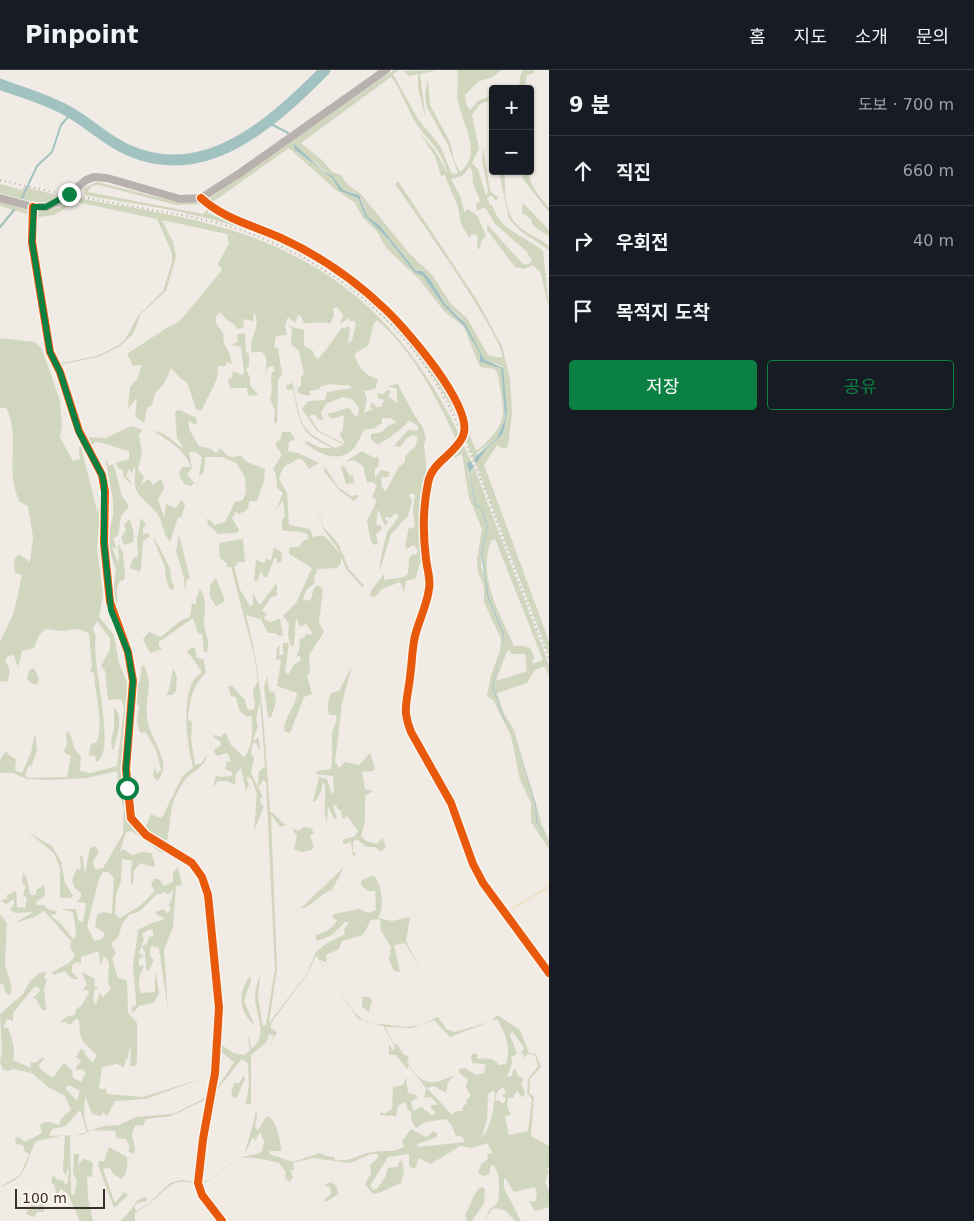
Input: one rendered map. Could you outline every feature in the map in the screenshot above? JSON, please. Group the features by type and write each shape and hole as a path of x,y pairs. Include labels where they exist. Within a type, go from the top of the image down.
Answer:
{"main road":[{"path":"0,198 34,207 46,207 94,177 108,178 180,199 201,198 248,168 386,70"}],"street":[{"path":"201,198 221,214 312,254 358,286 410,335 438,370 459,409 464,430 463,436 456,446 433,469 428,482 424,528 425,557 430,583 414,643 407,720 411,732 451,803 473,864 483,884 498,907 549,973"},
{"path":"34,207 32,242 50,352 60,372 79,432 102,475 105,492 104,543 111,610 128,652 133,681 126,769 131,818 146,835 192,863 202,877 208,895 219,1008 215,1073 203,1139 198,1184 202,1195 222,1221"}],"green space":[{"path":"394,70 399,70 393,74 418,119 441,147 451,173 456,174 458,173 448,145 427,108 425,93 428,79 430,105 450,142 454,160 460,172 467,165 471,148 458,102 457,70 502,70 491,78 479,81 465,95 466,104 470,110 478,101 489,97 489,101 480,104 472,115 479,149 472,163 478,169 486,196 488,191 482,160 483,146 490,191 498,197 496,201 492,196 487,197 490,205 492,205 496,214 507,227 543,251 549,308 540,271 532,265 525,269 515,267 487,230 487,224 522,263 526,265 532,261 526,251 495,224 485,207 477,211 476,203 480,202 470,167 462,176 451,179 460,196 465,213 467,209 477,215 486,235 481,242 480,249 477,248 478,236 472,234 469,238 461,224 458,207 445,175 441,176 435,156 420,134 435,150 448,174 445,165 434,145 415,122 391,77 301,143 323,161 332,172 341,175 349,186 360,193 409,253 433,276 451,304 467,318 488,355 502,358 490,327 456,273 395,184 398,181 477,300 502,346 510,379 512,413 508,446 504,449 497,445 484,465 549,641 549,656 476,464 487,448 502,435 505,425 507,411 502,366 484,359 460,317 445,304 430,279 425,274 416,271 380,226 367,216 361,198 355,193 343,190 332,177 292,143 297,152 332,178 338,188 358,198 365,216 388,239 415,273 423,276 443,305 464,326 485,363 501,367 505,419 497,438 478,452 474,460 464,435 466,431 464,418 470,423 469,434 476,450 479,449 494,434 503,414 497,373 494,369 480,367 464,327 444,311 419,279 386,248 376,230 363,218 355,203 336,190 289,148 210,204 207,200"},
{"path":"437,70 420,74 426,120 418,88 418,74 409,76 404,71"},
{"path":"523,70 534,70 534,73 527,75 525,85 519,85"},
{"path":"500,175 504,175 508,210 511,217 522,229 549,246 549,250 522,232 509,219"},
{"path":"523,175 529,175 539,196 549,208 549,212 523,179"},
{"path":"97,182 181,203 200,202 203,204 176,205 99,185 92,186 88,192 203,214 208,209 208,213 283,241 331,268 375,302 414,341 456,406 461,417 462,427 442,390 419,356 393,325 363,297 331,272 296,251 258,234 218,221 84,195 85,191 82,189"},
{"path":"0,184 22,190 24,187 61,196 47,202 23,200 0,193"},
{"path":"72,197 212,224 271,245 307,263 340,284 369,308 395,335 419,365 460,436 457,442 442,409 423,376 402,346 377,320 374,323 368,346 354,354 362,370 378,379 375,389 364,391 367,399 364,413 373,409 370,407 372,402 377,407 381,407 384,400 378,398 377,393 383,394 387,390 391,391 388,396 397,403 397,389 388,386 398,384 423,428 426,438 424,445 427,475 422,515 423,559 419,565 416,578 406,581 404,592 400,582 382,589 375,597 370,596 372,589 384,574 384,580 404,577 408,574 409,558 413,554 416,555 418,551 414,545 406,549 405,546 409,527 412,529 415,526 413,511 415,495 413,493 409,495 412,501 408,516 391,534 380,570 387,533 399,515 395,513 391,518 386,517 385,519 388,522 385,526 378,509 376,524 381,526 382,529 376,534 378,543 375,545 371,542 367,521 377,501 372,497 377,485 372,482 367,483 363,466 354,460 345,462 362,451 374,458 377,457 379,459 378,467 375,468 375,478 381,470 390,472 388,477 381,477 382,488 386,491 398,468 405,462 405,456 415,447 418,437 413,435 406,439 400,447 394,446 408,430 418,431 418,426 409,420 394,434 377,444 371,439 371,434 382,432 388,426 397,422 390,418 382,418 382,423 375,428 364,430 354,448 348,453 336,457 330,456 317,451 305,443 306,441 321,448 332,448 306,431 300,421 293,389 287,390 286,385 291,384 292,381 300,418 311,434 334,448 344,445 317,431 302,409 308,401 325,400 327,392 352,388 349,385 328,384 320,387 320,389 309,391 311,395 308,396 298,393 297,388 301,386 301,377 304,374 299,351 291,344 292,329 288,326 304,330 304,346 313,351 314,356 318,359 342,327 344,329 348,326 350,328 348,344 352,340 356,324 354,321 349,321 350,317 340,324 343,315 337,307 333,308 334,316 330,324 324,322 304,323 301,316 298,315 295,323 288,317 285,326 287,335 276,336 274,347 278,348 282,374 278,380 277,424 274,422 275,411 270,398 272,391 271,375 275,371 273,366 268,367 265,375 266,357 262,352 252,352 251,342 257,323 254,312 253,321 244,319 243,328 237,329 220,312 216,316 216,323 223,333 224,344 229,352 232,364 227,362 225,366 218,366 217,379 201,411 196,409 187,382 181,379 171,368 165,382 155,394 152,405 147,408 144,423 135,416 137,398 128,408 130,387 137,379 142,365 133,366 127,354 168,327 179,322 222,270 218,264 229,243 227,234 162,220 173,242 176,257 166,291 141,314 133,334 119,347 98,357 63,364 86,437 106,438 131,426 142,430 139,435 142,454 138,469 144,477 140,486 149,479 153,485 162,480 164,489 158,499 164,518 166,504 176,508 181,500 185,504 181,518 178,517 170,542 157,513 136,490 135,466 132,473 129,469 126,476 131,484 123,476 123,470 119,469 115,463 129,459 129,451 95,442 91,447 99,465 81,433 52,350 34,249 36,211 51,210","holes":["76,202 157,219 172,253 172,262 163,291 138,316 126,338 119,345 97,356 62,363 52,341 36,248 38,217 54,215","343,397 352,399 359,408 358,415 355,416 349,408 327,414 332,419 344,415 343,429 340,435 345,444 319,431 309,416 314,414 318,419 324,420 321,413 326,404"]},
{"path":"0,202 30,211 29,244 36,290 28,246 27,214 15,210 0,229 0,225 13,210 0,206"},
{"path":"524,204 549,230 549,236 533,226 531,219 522,213 522,205"},
{"path":"245,333 246,352 249,354 249,366 246,369 250,378 250,385 258,395 248,396 247,388 230,388 228,379 232,377 233,371 242,375 244,373 241,347 232,345 238,341 237,334"},
{"path":"0,338 35,342 42,349 60,401 62,426 60,437 73,461 80,459 79,448 82,443 81,447 98,514 100,497 98,472 101,504 97,549 103,594 99,617 114,635 119,663 130,690 123,769 128,817 142,835 183,861 171,854 160,852 132,831 126,832 120,852 124,849 132,855 141,852 151,853 155,864 153,867 140,863 134,871 133,884 131,885 133,861 122,859 121,881 116,895 115,914 120,918 141,905 155,891 151,885 154,879 159,879 164,886 173,882 173,873 178,867 182,885 176,886 173,927 164,950 168,1011 159,948 152,946 150,948 150,956 154,960 149,971 146,969 145,952 142,946 147,944 149,937 153,936 153,931 150,929 142,934 144,939 139,953 144,957 139,958 139,966 144,965 139,985 141,993 155,992 155,969 159,994 153,1003 139,1006 133,1013 131,1005 132,1007 136,1005 133,967 138,930 164,919 157,915 156,912 163,909 167,913 171,910 169,904 172,899 173,890 168,895 165,892 156,895 140,911 129,915 123,922 118,937 111,944 116,953 112,959 118,978 126,980 127,983 128,1013 137,1023 137,1060 136,1066 130,1066 131,1049 129,1049 128,1059 126,1059 124,1067 117,1064 102,1067 99,1088 104,1090 105,1086 107,1094 143,1097 203,1078 146,1099 115,1101 106,1116 103,1112 101,1116 92,1114 85,1096 84,1117 88,1131 104,1126 119,1125 136,1117 173,1114 207,1097 212,1075 207,1077 212,1072 216,1003 204,890 200,879 187,863 193,867 202,881 207,902 217,1003 215,1058 209,1098 171,1116 146,1119 143,1126 136,1125 132,1133 135,1147 134,1154 128,1151 130,1147 126,1139 116,1138 115,1131 92,1130 82,1135 76,1135 87,1132 80,1110 66,1126 52,1129 49,1136 63,1135 37,1141 20,1176 0,1187 20,1175 29,1154 25,1152 23,1145 16,1144 15,1138 19,1137 25,1142 42,1133 40,1125 42,1123 49,1122 59,1125 62,1118 71,1110 65,1096 48,1087 32,1073 3,1069 0,1062 2,1052 0,1014 23,994 30,981 40,973 47,972 44,977 47,981 44,988 46,1010 42,1010 36,999 33,998 40,991 35,986 13,1013 13,1021 7,1019 3,1027 8,1028 11,1036 14,1048 13,1060 31,1068 30,1063 37,1062 43,1057 44,1059 39,1065 40,1069 53,1078 64,1063 72,1070 73,1078 81,1082 86,1073 82,1069 77,1070 76,1067 81,1061 76,1057 81,1049 93,1062 97,1055 84,1043 80,1035 79,1020 76,1019 70,1025 66,1022 61,1023 61,1021 68,1016 75,1015 76,1009 81,1006 89,993 89,991 83,989 87,985 82,972 95,979 94,986 99,988 94,990 93,1001 96,1005 100,992 103,998 111,988 108,980 109,963 104,956 100,966 99,951 81,957 81,963 77,962 72,965 72,972 79,980 71,978 65,971 53,975 52,972 69,963 75,956 70,947 71,941 44,911 34,917 15,923 33,912 15,913 10,909 14,905 14,899 6,904 0,900 7,899 7,895 16,891 17,907 25,908 27,899 23,894 26,886 22,883 23,872 27,879 30,895 36,895 36,890 44,885 45,896 36,902 37,905 44,905 49,910 57,911 56,914 50,915 75,939 76,932 73,912 61,909 76,909 78,920 83,923 86,905 85,903 77,902 81,897 81,893 75,888 72,880 77,868 79,870 81,867 80,856 82,855 85,873 90,848 95,846 99,851 93,862 94,867 96,870 103,868 123,834 124,808 119,793 117,771 87,778 27,779 13,773 0,773 0,760 6,751 16,759 16,771 22,773 31,753 35,733 37,750 32,765 28,767 25,776 28,778 67,777 71,756 65,753 64,750 67,745 66,734 69,731 75,750 81,756 80,771 91,773 117,766 124,708 121,699 108,700 105,671 101,666 110,649 110,638 97,621 93,628 96,637 95,648 104,725 104,743 102,756 96,762 95,755 89,756 91,744 97,742 100,724 94,673 90,671 92,666 89,633 78,629 62,631 45,629 39,635 34,648 22,651 18,668 14,655 8,656 5,661 8,666 9,676 7,682 0,681 0,642 14,612 22,575 15,573 14,560 19,554 30,562 33,537 28,506 20,502 15,491 10,418 6,408 0,408","holes":["103,872 108,872 114,878 112,914 104,912 97,915 95,927 105,935 100,940 94,941 87,926 99,879","69,1085 80,1091 77,1101 66,1087"]},
{"path":"180,410 196,418 197,423 194,425 189,420 189,429 199,446 211,449 216,453 220,448 231,457 241,455 245,461 265,469 264,481 257,501 250,501 247,510 239,514 236,512 232,518 239,530 237,533 218,534 208,525 207,518 215,525 225,522 235,502 243,500 246,492 245,477 236,463 222,457 205,457 204,471 199,477 202,457 195,452 189,452 192,468 187,474 194,483 191,486 184,484 179,474 182,467 191,467 188,461 180,450 152,430 164,434 184,449 177,438 175,411"},
{"path":"282,432 290,432 295,439 289,442 288,451 298,453 319,463 309,469 303,460 298,458 283,469 279,479 287,493 289,525 310,529 313,538 318,536 325,537 340,552 324,530 313,494 324,528 338,543 349,569 364,586 363,588 347,570 341,557 341,563 337,568 318,569 314,577 315,583 307,589 303,599 306,601 311,599 314,588 318,585 323,589 319,623 324,632 309,655 310,673 307,675 312,694 304,697 290,733 285,732 284,727 295,703 297,693 277,686 281,661 280,659 276,660 277,648 280,646 279,655 283,655 283,643 289,643 285,671 288,675 294,665 301,660 300,656 296,657 300,639 305,637 305,634 311,635 312,632 306,624 300,627 296,617 294,645 291,647 288,635 289,623 283,616 296,603 312,568 289,554 290,547 299,547 304,540 309,539 307,534 282,530 282,519 285,517 283,500 276,510 283,493 277,488 276,474 273,469 282,455 275,444 281,438"},
{"path":"462,442 471,461 467,467 475,505 481,509 487,527 481,553 481,567 487,584 489,603 503,634 503,647 492,687 504,720 512,729 535,804 536,822 549,841 549,849 531,822 531,803 520,780 511,736 493,700 487,696 491,675 500,651 501,639 484,602 484,586 478,572 477,560 482,529 469,498 462,454 438,467 433,475 434,470"},
{"path":"105,457 109,466 112,464 114,466 122,496 129,506 121,516 118,536 113,538 117,549 112,547 119,561 118,543 123,552 125,576 124,580 120,581 117,587 117,618 113,590 116,569 109,550 108,538 113,515 113,500"},
{"path":"344,466 350,476 353,475 354,483 346,484 341,467"},
{"path":"325,467 338,487 351,496 358,495 354,501 339,490 324,471"},
{"path":"474,467 549,665 549,676 545,667 541,667 534,672 527,683 497,693 503,712 514,730 534,797 512,729 505,720 493,687 503,647 504,633 489,598 482,553 488,527 482,509 476,504 469,472","holes":["495,539 543,660 532,664 534,657 531,649 524,646 514,646 492,595 488,581 487,554 491,541","509,650 512,654 525,654 527,671 496,681"]},
{"path":"141,518 146,525 143,528 143,534 148,533 150,536 143,541 141,569 135,581 139,571 130,567 133,559 138,556 137,540"},
{"path":"129,519 133,529 133,542 124,545 121,538 126,530 124,525"},
{"path":"427,521 428,550 427,560"},
{"path":"179,534 190,579 187,579 185,591 184,577 176,551"},
{"path":"153,538 170,569 174,585 173,590 170,589 166,579 165,567"},
{"path":"243,539 245,562 237,562 237,566 234,566 240,590 250,606 253,605 253,594 260,605 277,585 277,596 271,597 262,611 267,614 264,618 268,622 280,619 283,635 279,636 275,633 268,633 261,619 246,615 252,639 260,688 270,811 286,825 280,827 271,814 277,969 269,1023 308,972 315,953 327,943 345,934 344,930 349,922 345,922 332,935 317,941 315,935 331,928 337,920 332,917 334,914 359,909 369,913 376,910 375,891 368,891 361,885 361,881 373,875 379,883 382,896 378,918 392,921 410,917 406,941 421,970 405,943 394,945 400,972 394,971 389,960 391,947 381,931 380,919 371,920 363,935 342,941 339,949 326,955 327,963 316,955 308,973 271,1023 271,1028 277,1032 267,1051 274,1036 269,1034 267,1042 251,1055 251,1104 246,1104 249,1083 248,1063 242,1059 212,1096 234,1062 219,1050 219,1043 233,1053 244,1055 250,1050 249,1036 251,1049 256,1044 259,1038 260,1025 255,998 256,986 260,975 258,998 263,1026 266,1025 275,969 266,782 263,780 259,787 258,785 259,772 265,766 260,700 256,719 258,726 253,740 256,740 258,737 261,753 256,743 253,743 251,753 254,759 251,773 263,797 260,798 261,804 264,806 254,831 257,794 251,778 246,777 249,785 246,791 241,768 236,774 235,785 228,781 218,781 213,788 216,775 220,777 232,776 232,772 225,769 227,761 231,762 229,755 226,753 218,756 215,754 214,750 221,745 220,741 213,737 214,735 221,737 224,733 226,734 231,745 244,757 247,754 252,738 251,715 247,717 239,710 236,697 231,696 228,686 232,686 245,700 247,709 253,710 255,706 253,690 258,681 254,655 231,567 227,567 227,563 220,558 219,543"},
{"path":"274,547 282,553 281,562 277,563 277,558 274,559 267,577 264,577 261,571 257,582 254,580 256,559 265,563 266,558 271,561"},
{"path":"216,578 225,601 216,606 210,597 210,585"},
{"path":"200,589 205,602 204,624 208,641 207,652 204,652 202,634 198,633 193,618 159,642 159,647 162,649 150,653 143,639 149,632 161,637 180,621 190,617 192,603 196,605"},
{"path":"193,647 196,650 196,657 204,660 206,673 195,688 188,719 192,722 191,739 195,765 201,764 207,754 204,762 188,777 175,797 167,841 170,845 174,844 173,849 144,831 151,814 160,818 163,816 182,777 193,767 187,736 187,702 192,683 202,672 187,651"},
{"path":"142,665 145,666 149,683 148,723 160,752 163,767 162,774 157,781 153,776 155,766 156,774 161,770 156,750 146,732 140,733 137,722 139,706 133,702 137,695 137,684 140,681"},
{"path":"352,666 342,703 335,761 339,768 345,762 359,765 370,753 375,768 373,771 362,772 365,789 373,791 365,796 365,822 361,836 366,841 377,844 382,838 386,846 381,852 375,847 366,847 358,840 355,840 353,842 353,851 357,854 353,856 351,842 343,844 343,840 355,836 358,831 347,816 344,819 342,817 341,810 338,810 336,805 333,805 337,819 334,819 328,806 327,823 325,818 325,785 323,782 321,792 315,802 313,801 319,777 327,779 331,792 334,794 333,776 316,774 317,771 331,769 332,732 336,723 336,715 329,715 329,701 331,693 339,691"},
{"path":"34,668 39,678 37,685 30,683 27,678 29,671"},
{"path":"173,669 177,676 176,691 172,695 166,695 169,690"},
{"path":"267,676 269,691 275,693 276,696 271,717 268,717 264,688"},
{"path":"114,707 119,716 119,722 114,749 112,749 111,740 114,730"},
{"path":"536,805 549,840 536,822"},
{"path":"304,827 311,828 314,833 310,836 314,846 312,850 302,852 294,849 297,836 292,828 298,831"},
{"path":"28,832 52,846 61,861 65,883 73,896 71,898 60,898 60,868 54,853"},
{"path":"344,867 332,890 308,906 300,909"},
{"path":"0,914 7,923 5,964 12,989 10,995 5,992 4,985 0,984"},
{"path":"250,976 251,980 244,1001 255,1026 246,1015 242,1002 243,989"},
{"path":"333,981 355,1013 363,1020 358,1019"},
{"path":"362,997 368,997 372,1000 369,1012 362,1007"},
{"path":"497,1015 520,1030 529,1053 536,1054 541,1067 530,1079 529,1093 534,1097 531,1136 549,1146 549,1168 547,1169 549,1171 545,1182 549,1191 549,1207 535,1211 529,1201 535,1202 537,1195 535,1187 514,1192 506,1179 504,1179 504,1188 521,1221 515,1221 506,1211 496,1208 491,1210 485,1221 489,1210 498,1202 499,1188 499,1178 494,1166 491,1165 489,1174 484,1176 478,1173 481,1164 488,1159 487,1154 493,1153 487,1143 472,1148 460,1146 431,1164 418,1158 416,1167 413,1169 409,1165 409,1154 388,1157 370,1186 373,1190 377,1189 385,1177 388,1168 397,1167 400,1161 402,1161 404,1171 401,1183 376,1194 372,1193 365,1184 371,1174 370,1165 378,1158 378,1154 371,1154 350,1163 313,1158 293,1163 294,1170 290,1170 293,1177 290,1182 285,1178 286,1172 279,1163 240,1158 262,1151 264,1142 260,1132 255,1141 253,1137 244,1155 256,1108 255,1128 258,1130 267,1116 274,1122 278,1131 282,1151 270,1151 269,1154 293,1162 320,1153 334,1157 335,1160 341,1160 377,1151 396,1150 404,1147 402,1141 411,1129 426,1137 432,1131 437,1133 437,1137 417,1144 419,1147 465,1142 462,1137 455,1135 452,1126 446,1119 426,1122 416,1128 412,1122 411,1112 408,1110 405,1102 398,1106 396,1116 381,1115 380,1111 384,1114 392,1109 393,1087 403,1085 406,1077 408,1093 417,1095 417,1098 411,1102 413,1111 421,1107 432,1115 436,1113 431,1108 431,1105 438,1105 431,1097 424,1098 426,1088 409,1066 407,1069 396,1055 389,1055 389,1044 393,1051 395,1047 383,1026 372,1023 405,1027 420,1025 438,1017 446,1029 455,1032 491,1021 450,1037 434,1020 412,1028 385,1027 394,1044 397,1044 403,1054 409,1057 407,1062 421,1079 436,1082 454,1076 448,1082 446,1093 434,1086 427,1088 452,1115 456,1111 462,1111 464,1105 467,1104 466,1100 471,1096 466,1087 468,1079 460,1074 459,1069 465,1068 476,1075 484,1073 486,1065 472,1063 471,1056 473,1053 478,1055 476,1058 491,1059 499,1065 506,1064 508,1058 507,1041 497,1019 492,1021","holes":["512,1031 524,1048 520,1054 523,1053 524,1058 528,1054 535,1055 538,1066 528,1079 527,1093 532,1099 528,1131 509,1135 505,1116 511,1115 507,1106 508,1098 513,1098 517,1091 523,1098 525,1092 521,1084 524,1078 518,1076 515,1069 512,1076 507,1077 512,1063 511,1057 517,1054 510,1035","503,1087 506,1092 502,1096 506,1099 503,1104 499,1100 495,1101 497,1092","493,1090 495,1093 494,1104 488,1129 482,1137 487,1119 488,1094"]},
{"path":"244,1075 245,1079 237,1097 234,1098 231,1094 234,1083 239,1083"},
{"path":"65,1135 70,1135 71,1193 74,1196 77,1181 73,1173 74,1154 79,1154 78,1165 83,1159 91,1161 93,1164 92,1177 87,1176 88,1198 93,1221 80,1221 68,1194 61,1189 58,1200 54,1185 51,1182 53,1175 57,1180 62,1180 66,1185 69,1165 66,1175 63,1171"},
{"path":"109,1147 127,1157 126,1172 121,1179 113,1174 110,1168 103,1169 115,1203 124,1192 128,1195 114,1208 98,1165 99,1161 104,1161"},
{"path":"228,1166 204,1183 204,1195 200,1183"},
{"path":"181,1180 196,1182 197,1184 181,1182 171,1185 151,1202 135,1213 135,1221 120,1221 140,1199 147,1197 147,1201 137,1203 134,1206 136,1211 150,1202 170,1183"},
{"path":"331,1182 337,1187 338,1194 326,1202 324,1200 331,1194 330,1187 324,1185"},
{"path":"483,1187 485,1190 484,1203 472,1221 467,1221 465,1215 473,1198 479,1188"},
{"path":"41,1200 46,1200 47,1203 43,1207 44,1212 37,1212 34,1217 26,1214 31,1205 39,1206"}],"sand":[{"path":"549,885 549,888 506,914 505,912"}],"water":[{"path":"293,143 322,170 332,176 343,190 359,195 367,216 380,226 416,271 422,271 430,279 445,304 465,323 484,359 503,368 507,411 505,425 502,435 487,448 476,464 474,460 476,456 497,438 505,419 501,368 480,362 480,354 464,326 443,305 423,276 415,273 388,239 365,216 358,198 340,191 332,178 295,150"},
{"path":"471,461 474,467 469,472 476,504 482,509 488,527 482,553 489,598 504,633 503,647 503,634 488,599 481,553 487,527 481,509 475,505 467,463"},
{"path":"503,647 493,687 505,720 512,729 504,720 492,687"},
{"path":"512,729 536,804 537,822 549,841 536,822 535,804"}],"waterway":[{"path":"0,84 63,108 128,150 157,159 184,160 211,154 236,143 283,109 325,70"},
{"path":"22,198 37,166 52,152 61,125 69,116 68,111"},
{"path":"269,123 288,133"},
{"path":"0,227 14,210"}],"railway":[{"path":"0,180 59,193 193,217 228,226 288,250 316,265 368,303 412,349 431,375 449,406 478,473 549,660"}],"cycle path":[{"path":"201,198 219,211 310,253 362,289 396,320 422,351 449,389 459,407 464,423 463,436 455,448 439,463 430,475 426,492 424,531 429,585 427,601 414,641 406,714 411,732 451,803 473,864 483,883 549,973"},
{"path":"33,207 32,242 50,352 60,372 79,431 102,475 105,492 104,543 110,602 128,652 133,681 126,769 131,818 146,835 192,863 202,877 208,895 219,1008 215,1073 203,1139 198,1183 202,1195 222,1221"}],"route":[{"path":"69,194 62,200 46,207 34,207 31,226 32,242 50,352 60,372 75,423 82,440 102,475 104,484 105,565 111,610 128,652 133,681 127,741 127,788"}]}
